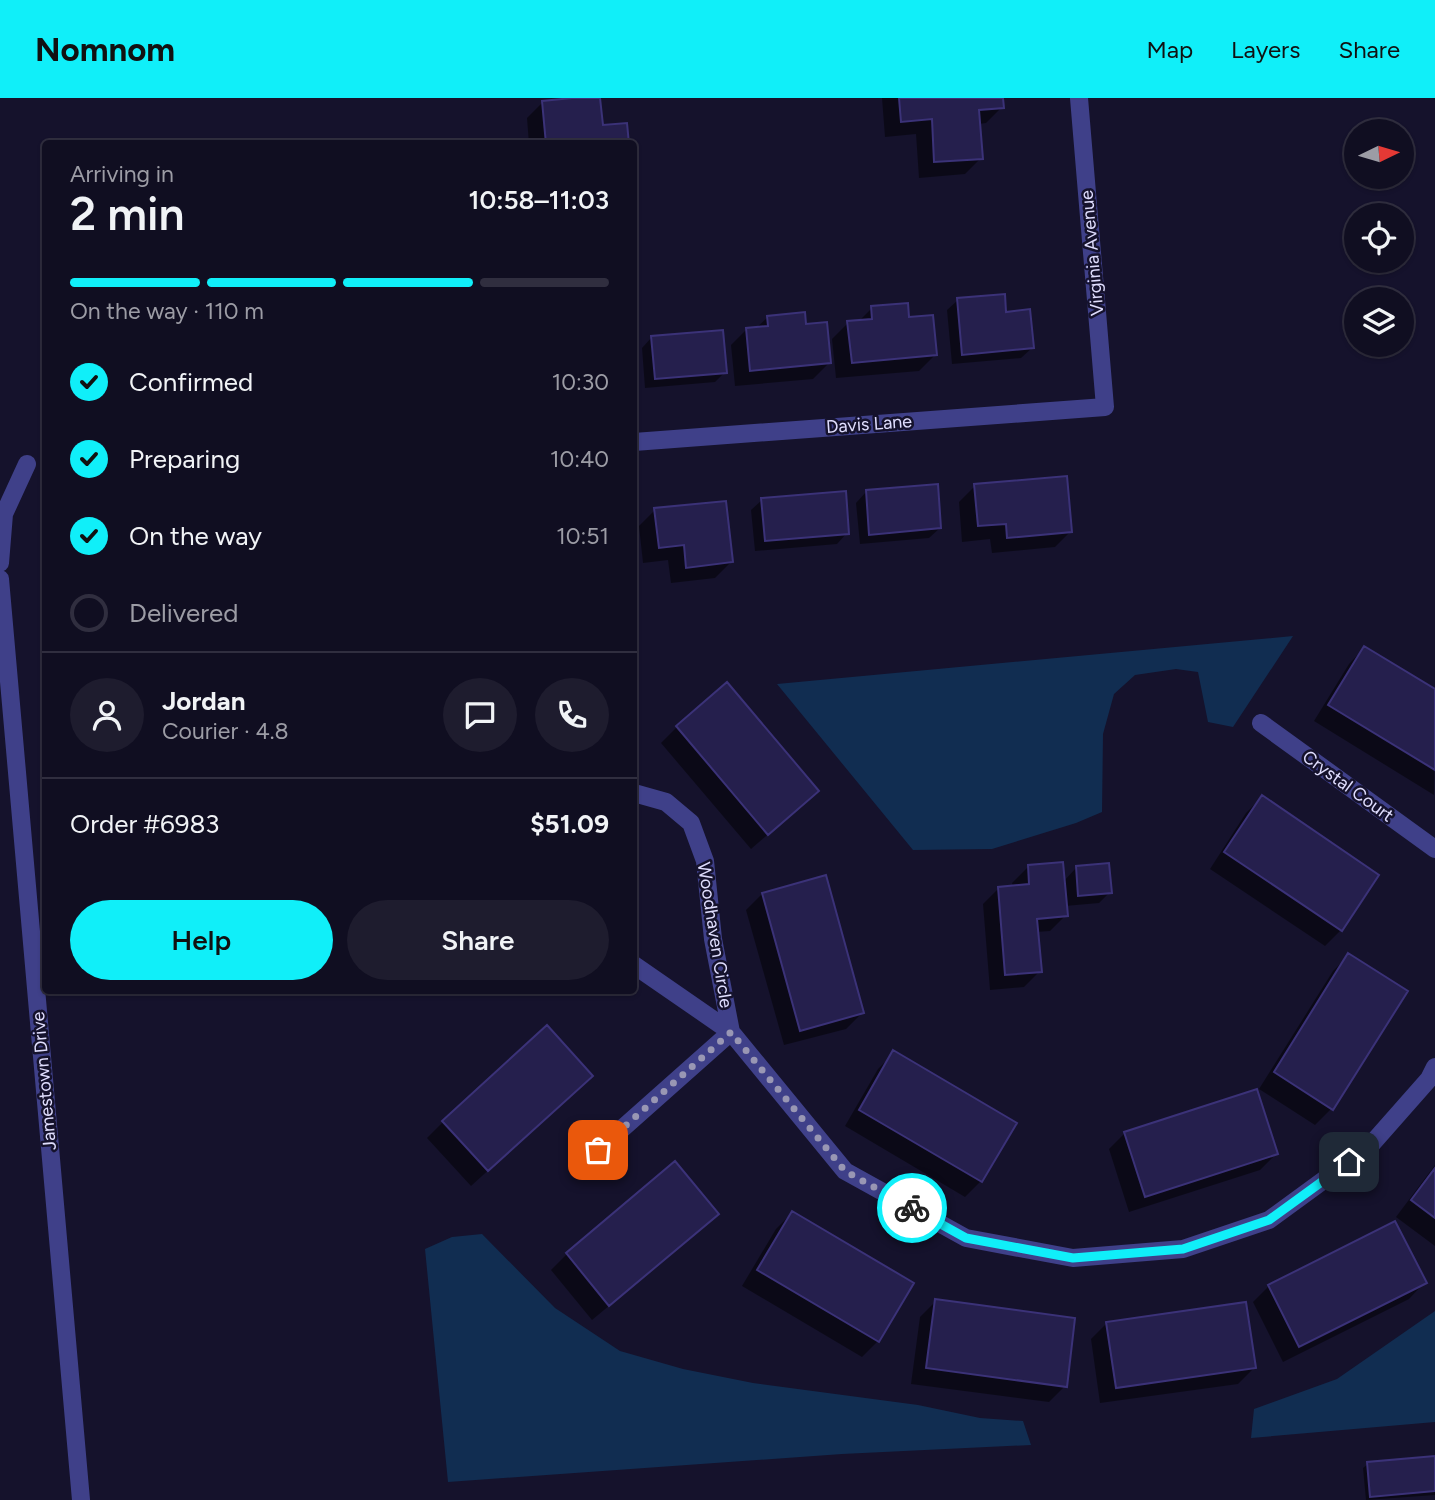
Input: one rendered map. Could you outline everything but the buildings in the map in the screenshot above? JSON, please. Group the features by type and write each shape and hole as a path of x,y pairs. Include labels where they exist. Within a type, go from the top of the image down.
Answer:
{"street":[{"name":"Virginia Avenue","path":"1079,98 1105,407"},
{"name":"Davis Lane","path":"637,442 1105,407"},
{"path":"0,563 4,514 26,464"},
{"name":"Jamestown Drive","path":"0,579 81,1500"},
{"name":"Crystal Court","path":"1261,723 1435,849"},
{"name":"Woodhaven Circle","path":"637,794 666,802 691,823 705,861 713,939 731,1032"},
{"name":"Woodhaven Circle","path":"637,967 731,1032 845,1171 966,1238 1073,1258 1183,1249 1269,1220 1369,1147 1429,1079 1435,1067"},
{"path":"579,1167 731,1032"}],"water":[{"path":"1293,636 1233,727 1208,722 1198,672 1176,669 1135,675 1114,694 1103,734 1102,812 1076,823 992,849 913,850 777,684"},
{"path":"482,1234 555,1308 620,1351 683,1369 753,1383 918,1405 980,1418 1023,1421 1031,1445 842,1454 448,1482 425,1249 452,1237"},
{"path":"1435,1311 1435,1422 1251,1438 1254,1409 1337,1379"}],"way so far":[{"path":"598,1150 731,1032 845,1171 912,1208"}],"route":[{"path":"912,1208 966,1238 1073,1258 1183,1249 1269,1220 1349,1162"}]}
